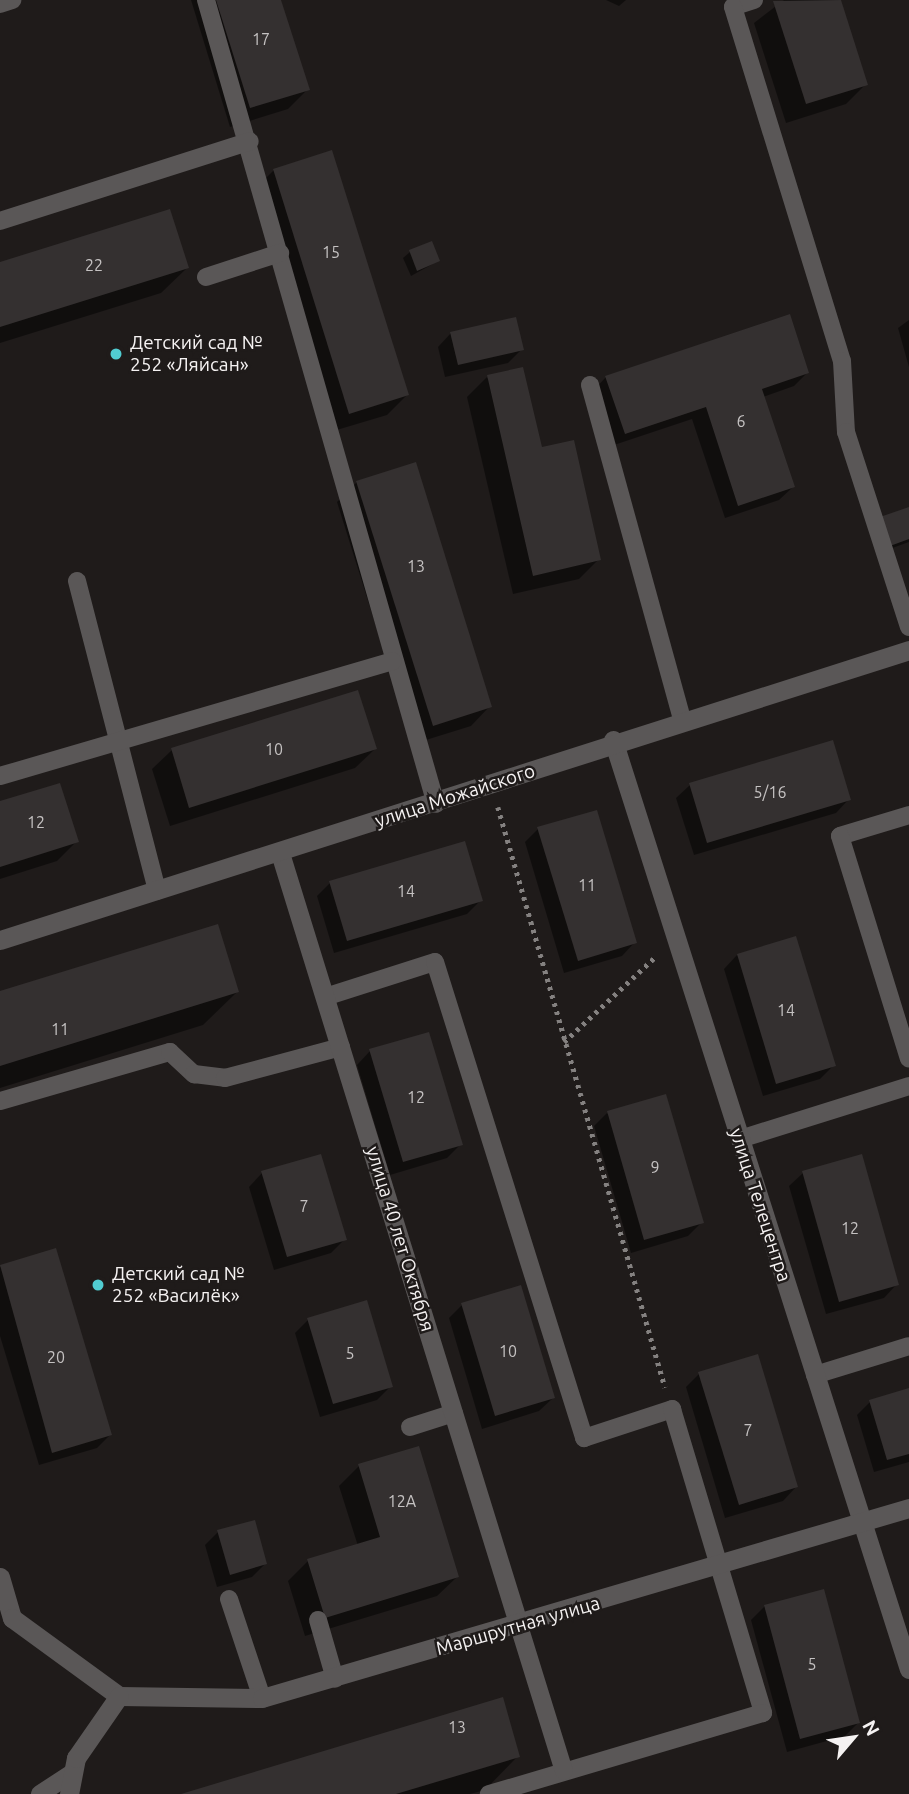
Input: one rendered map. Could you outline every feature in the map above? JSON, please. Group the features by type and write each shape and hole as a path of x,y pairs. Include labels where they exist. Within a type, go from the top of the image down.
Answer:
{"street":[{"name":"улица Можайского","path":"0,940 492,786 613,740 909,650"},
{"name":"улица Телецентра","path":"613,740 909,1669"},
{"name":"улица 40 лет Октября","path":"280,853 519,1626"},
{"name":"Маршрутная улица","path":"120,1696 262,1698 719,1568 909,1508"},
{"path":"0,1577 4,1607 12,1618 120,1696 71,1774 69,1794"}],"lane":[{"path":"0,4 12,0"},
{"path":"206,0 250,141 392,661 436,804"},
{"path":"754,0 733,7 842,361 846,432 909,627"},
{"path":"0,221 250,141"},
{"path":"206,277 280,253"},
{"path":"590,385 682,719"},
{"path":"77,581 157,891"},
{"path":"0,776 392,661"},
{"path":"909,815 840,836 909,1059"},
{"path":"325,997 435,962 584,1438 672,1409 762,1713 489,1794"},
{"path":"0,1101 170,1052 194,1074 225,1078 341,1047"},
{"path":"740,1139 909,1086"},
{"path":"815,1375 909,1346"},
{"path":"410,1427 454,1413"},
{"path":"229,1599 262,1698"},
{"path":"318,1620 335,1679"},
{"path":"519,1626 564,1771"},
{"path":"40,1794 71,1774"}],"path":[{"path":"492,786 672,1409"},
{"path":"564,1042 676,938"}],"building":[{"path":"216,0 281,0 310,90 250,108"},
{"path":"841,0 868,85 806,104 773,1"},
{"path":"332,150 409,395 349,414 273,169"},
{"path":"170,209 189,268 0,327 0,262"},
{"path":"432,241 440,261 417,271 409,250"},
{"path":"790,314 809,373 762,389 795,487 738,506 706,407 625,434 605,376"},
{"path":"516,317 524,350 458,365 450,332"},
{"path":"523,367 542,447 574,440 601,560 533,576 487,375"},
{"path":"416,462 492,707 433,726 356,481"},
{"path":"909,507 909,539 890,546 880,517"},
{"path":"358,690 377,749 189,808 171,748"},
{"path":"833,740 851,800 707,843 689,783"},
{"path":"60,783 79,842 0,867 0,801"},
{"path":"597,810 637,943 578,961 537,827"},
{"path":"465,841 483,901 347,941 329,881"},
{"path":"218,924 239,992 0,1066 0,991"},
{"path":"796,936 836,1066 776,1084 737,954"},
{"path":"429,1032 463,1145 403,1162 369,1049"},
{"path":"666,1094 704,1223 644,1240 607,1111"},
{"path":"321,1154 347,1240 287,1257 261,1171"},
{"path":"862,1154 899,1285 839,1302 802,1171"},
{"path":"56,1248 112,1435 52,1453 0,1265"},
{"path":"521,1285 555,1398 495,1416 461,1303"},
{"path":"367,1300 393,1387 333,1404 307,1318"},
{"path":"758,1354 798,1487 739,1505 698,1372"},
{"path":"909,1388 909,1454 887,1460 869,1400"},
{"path":"419,1446 459,1577 325,1618 307,1559 380,1537 358,1464"},
{"path":"255,1520 267,1564 230,1575 217,1530"},
{"path":"824,1589 860,1723 800,1739 764,1605"},
{"path":"503,1697 520,1757 396,1794 181,1794"}],"place":[{"name":"Детский сад № 252 «Ляйсан»","path":"116,354"},
{"name":"Детский сад № 252 «Василёк»","path":"98,1285"}]}
